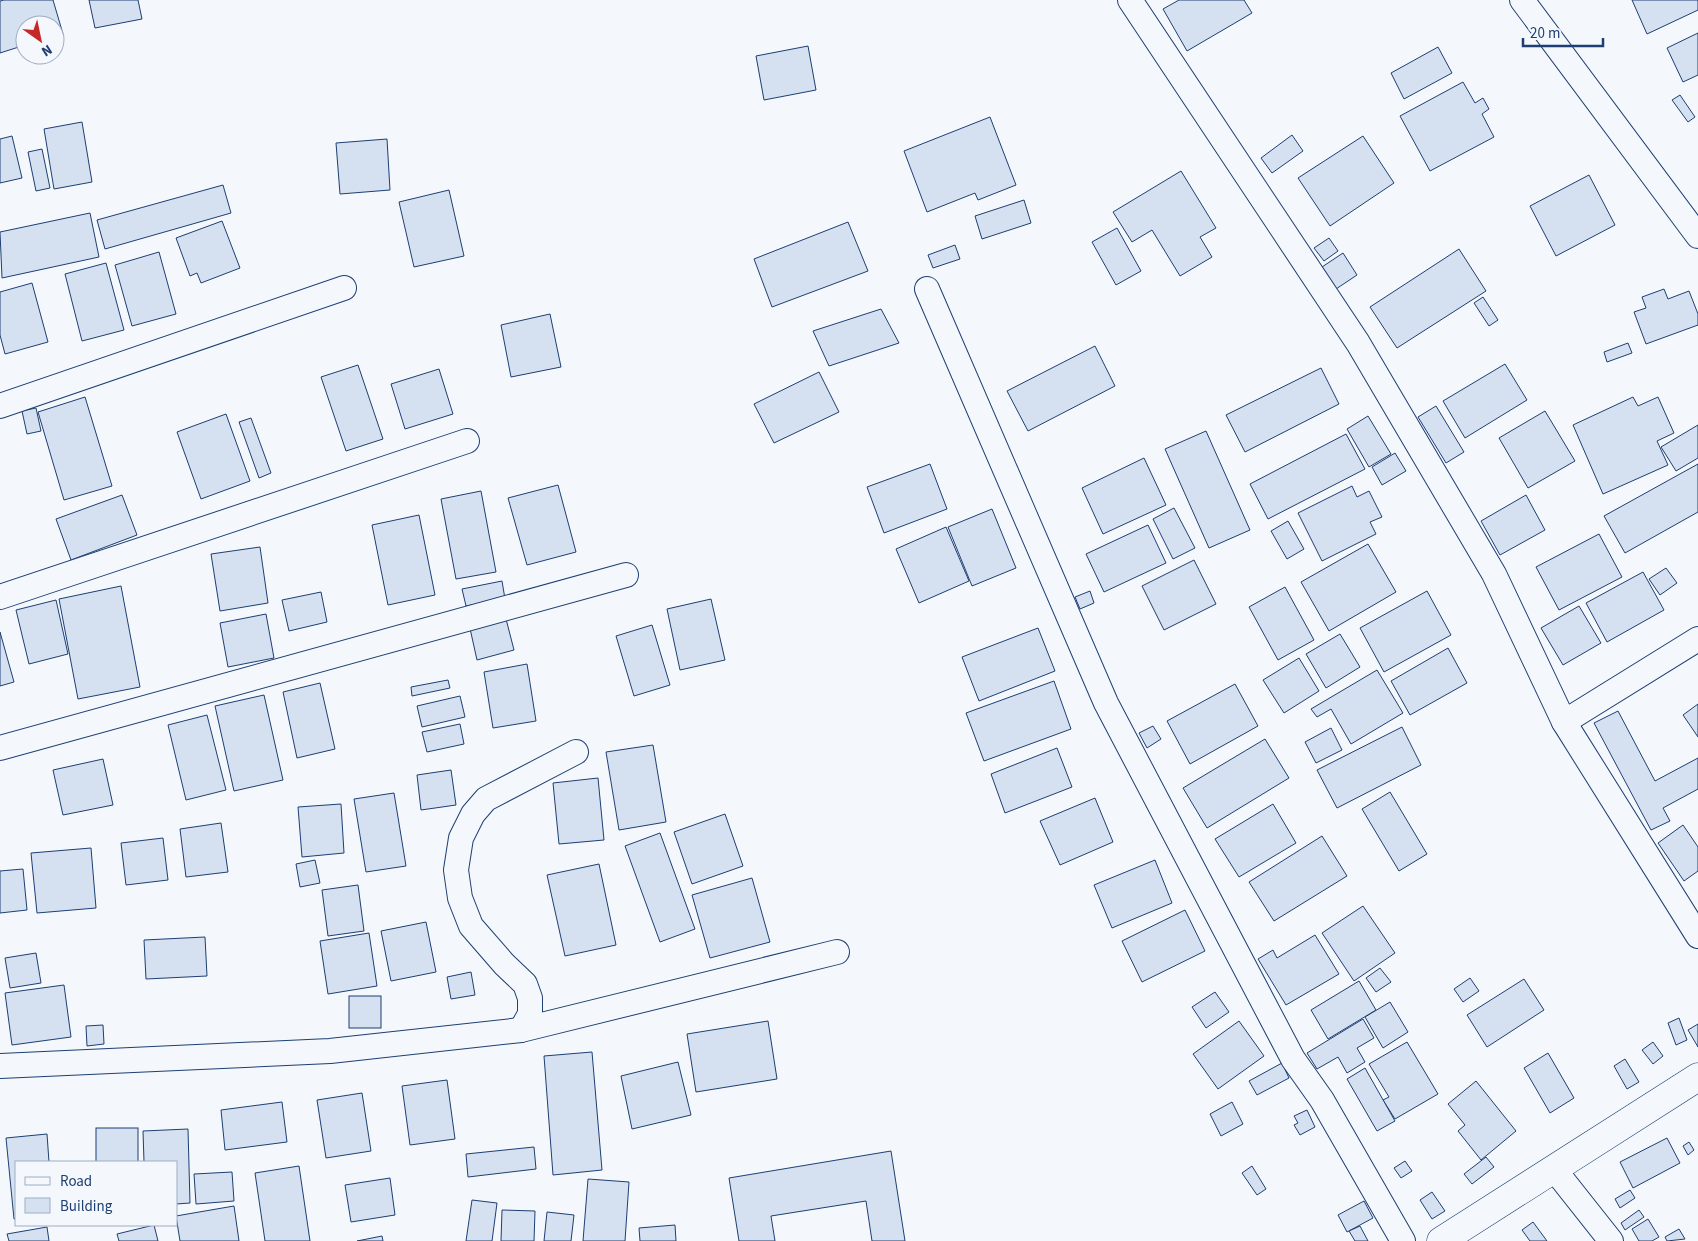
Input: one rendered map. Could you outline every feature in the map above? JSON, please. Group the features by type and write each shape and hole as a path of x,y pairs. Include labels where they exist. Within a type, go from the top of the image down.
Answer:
{"street":[{"path":"1130,0 1358,343 1494,574 1564,722 1698,936"},
{"path":"1522,0 1698,236"},
{"path":"0,406 344,288"},
{"path":"927,289 1106,703 1293,1058 1322,1100 1403,1241"},
{"path":"0,597 467,441"},
{"path":"0,748 626,575"},
{"path":"1564,722 1698,639"},
{"path":"521,1030 530,1014 530,998 525,984 504,964 472,926 460,898 456,870 461,838 473,814 486,799 576,752"},
{"path":"0,1066 330,1050 521,1030 837,952"},
{"path":"1440,1241 1698,1077"},
{"path":"1554,1169 1611,1241"}],"building":[{"path":"53,0 57,15 15,15 15,48 0,53 0,1"},
{"path":"89,0 138,0 142,19 95,28"},
{"path":"1179,0 1244,0 1252,13 1187,51 1163,9"},
{"path":"1632,0 1698,0 1698,10 1647,34"},
{"path":"1698,33 1698,75 1683,82 1667,48"},
{"path":"808,46 816,90 764,100 756,56"},
{"path":"1438,47 1452,73 1404,99 1391,73"},
{"path":"1463,82 1475,103 1483,98 1489,109 1482,114 1494,137 1430,171 1400,116"},
{"path":"1680,95 1695,117 1688,122 1672,100"},
{"path":"990,117 1016,185 978,200 975,193 927,212 904,151"},
{"path":"82,122 92,182 54,189 44,129"},
{"path":"1292,135 1303,151 1272,173 1261,158"},
{"path":"12,136 22,178 0,183 0,139"},
{"path":"1363,136 1394,183 1330,226 1298,178"},
{"path":"387,139 390,190 340,194 336,143"},
{"path":"42,149 50,188 36,191 28,152"},
{"path":"1181,171 1216,228 1200,237 1212,257 1180,276 1152,230 1132,242 1113,212"},
{"path":"1589,175 1615,225 1556,256 1530,206"},
{"path":"223,185 231,213 105,249 97,220"},
{"path":"449,190 464,256 414,267 399,202"},
{"path":"1024,200 1031,223 982,239 975,216"},
{"path":"90,213 99,257 2,278 0,232"},
{"path":"222,221 240,268 201,283 197,273 190,276 176,238"},
{"path":"848,222 868,271 772,307 754,259"},
{"path":"1117,228 1141,271 1116,285 1092,242"},
{"path":"1329,238 1338,251 1324,261 1314,248"},
{"path":"955,245 960,259 933,268 928,255"},
{"path":"1459,249 1486,291 1397,348 1370,307"},
{"path":"159,252 176,314 132,326 115,265"},
{"path":"1343,253 1357,275 1336,289 1322,267"},
{"path":"106,263 124,330 82,341 65,274"},
{"path":"32,283 48,342 5,354 0,335 0,292"},
{"path":"1664,289 1668,299 1689,291 1698,314 1698,325 1646,344 1634,312 1646,308 1642,297"},
{"path":"1483,297 1498,320 1489,326 1474,303"},
{"path":"881,309 899,343 829,366 813,331"},
{"path":"550,314 561,367 511,377 501,325"},
{"path":"1628,343 1632,353 1607,362 1604,352"},
{"path":"1095,346 1115,386 1028,431 1007,391"},
{"path":"1505,364 1527,400 1465,438 1443,401"},
{"path":"358,365 383,439 346,451 321,377"},
{"path":"1321,368 1339,404 1245,452 1226,415"},
{"path":"439,369 453,414 405,429 391,384"},
{"path":"819,372 839,412 774,443 754,404"},
{"path":"85,397 112,486 64,500 38,412"},
{"path":"1633,397 1638,406 1658,397 1674,433 1657,441 1668,465 1603,494 1573,425"},
{"path":"1436,406 1464,452 1446,463 1418,417"},
{"path":"36,408 41,431 27,434 22,411"},
{"path":"1545,411 1575,461 1528,488 1499,438"},
{"path":"226,414 250,481 201,499 177,432"},
{"path":"1368,416 1391,454 1369,467 1347,429"},
{"path":"251,418 271,473 259,478 239,422"},
{"path":"1698,425 1698,458 1676,471 1661,447"},
{"path":"1206,431 1250,530 1209,548 1165,449"},
{"path":"1346,434 1365,469 1268,519 1250,484"},
{"path":"1395,453 1406,471 1382,485 1372,467"},
{"path":"1144,458 1166,505 1103,534 1082,488"},
{"path":"930,464 947,509 884,533 867,487"},
{"path":"1698,464 1698,512 1625,553 1604,516"},
{"path":"558,485 576,552 527,565 508,498"},
{"path":"1352,486 1357,497 1369,491 1382,517 1370,522 1376,534 1322,561 1298,513"},
{"path":"481,491 496,572 456,579 441,499"},
{"path":"122,495 137,535 71,560 56,519"},
{"path":"1526,495 1545,530 1500,555 1481,521"},
{"path":"1174,508 1195,548 1173,559 1153,519"},
{"path":"992,509 1016,568 972,586 948,527"},
{"path":"419,515 435,595 388,605 372,525"},
{"path":"1288,521 1304,549 1287,559 1271,531"},
{"path":"1148,525 1166,563 1104,592 1086,554"},
{"path":"946,527 969,581 919,603 896,549"},
{"path":"1599,534 1622,577 1559,610 1536,567"},
{"path":"1368,544 1396,592 1329,631 1301,582"},
{"path":"260,547 268,603 220,611 211,554"},
{"path":"1194,560 1216,604 1164,630 1142,586"},
{"path":"1666,568 1677,583 1660,595 1649,579"},
{"path":"1643,572 1664,610 1607,642 1586,603"},
{"path":"502,581 505,599 466,606 462,589"},
{"path":"121,586 140,687 78,699 59,599"},
{"path":"1285,587 1314,640 1278,660 1249,607"},
{"path":"1090,591 1094,603 1080,609 1075,597"},
{"path":"1427,591 1451,635 1384,672 1360,628"},
{"path":"321,592 327,622 289,631 282,600"},
{"path":"711,599 725,660 680,670 667,609"},
{"path":"56,600 68,654 29,664 16,610"},
{"path":"1579,606 1601,643 1563,665 1541,628"},
{"path":"266,614 274,658 228,667 220,623"},
{"path":"505,615 514,650 477,660 469,624"},
{"path":"652,625 670,685 634,696 616,636"},
{"path":"1038,628 1055,671 979,701 962,657"},
{"path":"0,632 14,682 0,686"},
{"path":"1340,634 1360,667 1326,688 1306,654"},
{"path":"1448,648 1467,683 1410,715 1391,681"},
{"path":"1299,658 1319,691 1284,713 1263,680"},
{"path":"527,664 536,721 493,728 484,672"},
{"path":"1377,670 1403,713 1351,744 1331,709 1317,717 1311,709"},
{"path":"448,680 450,688 412,696 411,687"},
{"path":"1054,681 1071,729 984,761 966,713"},
{"path":"320,683 335,749 297,758 283,692"},
{"path":"1235,684 1258,726 1190,764 1167,721"},
{"path":"264,695 283,780 234,791 215,706"},
{"path":"460,696 465,717 422,727 417,706"},
{"path":"1698,704 1698,737 1683,715"},
{"path":"1618,711 1655,781 1698,758 1698,789 1663,808 1670,821 1651,830 1594,723"},
{"path":"207,715 226,790 186,800 168,725"},
{"path":"460,724 464,744 427,752 422,732"},
{"path":"1153,726 1161,739 1147,748 1139,733"},
{"path":"1402,727 1421,765 1337,808 1317,770"},
{"path":"1331,728 1342,750 1316,763 1305,742"},
{"path":"1265,739 1289,778 1207,828 1183,788"},
{"path":"653,745 666,822 619,830 606,752"},
{"path":"1057,748 1072,787 1005,813 991,774"},
{"path":"103,759 113,805 63,815 53,770"},
{"path":"451,770 456,805 421,810 417,775"},
{"path":"598,778 604,840 559,844 553,783"},
{"path":"1390,792 1427,854 1399,871 1362,809"},
{"path":"394,793 406,866 366,872 354,799"},
{"path":"1095,798 1113,842 1060,865 1040,821"},
{"path":"341,804 344,853 302,857 298,807"},
{"path":"1273,804 1296,843 1239,877 1215,839"},
{"path":"725,814 743,866 692,884 674,832"},
{"path":"221,823 228,872 186,877 180,829"},
{"path":"1683,825 1698,847 1698,871 1684,881 1658,843"},
{"path":"660,833 695,929 660,942 625,846"},
{"path":"1322,836 1347,876 1274,921 1249,882"},
{"path":"163,838 168,880 126,885 121,843"},
{"path":"91,848 96,908 37,913 31,853"},
{"path":"315,860 320,883 300,887 296,864"},
{"path":"1155,860 1172,903 1112,928 1094,885"},
{"path":"599,864 616,945 565,956 547,875"},
{"path":"23,869 27,910 0,913 0,871"},
{"path":"752,878 770,942 710,958 692,895"},
{"path":"358,885 364,931 328,936 322,890"},
{"path":"1363,906 1395,953 1354,981 1322,933"},
{"path":"1185,910 1205,951 1142,982 1122,941"},
{"path":"426,922 436,972 391,981 381,931"},
{"path":"369,933 377,986 328,994 320,941"},
{"path":"1315,935 1339,974 1286,1005 1258,959 1273,950 1277,958"},
{"path":"205,937 207,976 146,979 144,940"},
{"path":"36,953 41,983 10,988 5,958"},
{"path":"1380,968 1391,982 1376,992 1366,978"},
{"path":"471,972 475,995 451,999 447,977"},
{"path":"1470,978 1479,991 1463,1002 1454,989"},
{"path":"1524,979 1544,1010 1487,1047 1467,1015"},
{"path":"1359,981 1376,1010 1328,1039 1311,1010"},
{"path":"64,985 71,1037 12,1045 5,993"},
{"path":"1215,992 1229,1012 1206,1028 1192,1007"},
{"path":"349,996 381,996 381,1028 349,1028"},
{"path":"1390,1002 1408,1032 1383,1048 1365,1017"},
{"path":"1679,1018 1687,1040 1676,1045 1668,1023"},
{"path":"1363,1019 1374,1038 1357,1048 1365,1062 1347,1073 1338,1057 1317,1069 1307,1053"},
{"path":"768,1021 777,1079 696,1092 687,1034"},
{"path":"1239,1021 1264,1056 1218,1089 1193,1054"},
{"path":"1698,1024 1698,1047 1688,1030"},
{"path":"103,1025 104,1044 87,1046 86,1026"},
{"path":"1407,1042 1438,1094 1395,1119 1383,1100 1389,1097 1369,1064"},
{"path":"1653,1042 1663,1056 1653,1064 1642,1050"},
{"path":"592,1052 602,1170 553,1175 544,1056"},
{"path":"1548,1053 1574,1098 1550,1113 1524,1068"},
{"path":"1625,1059 1639,1082 1627,1089 1614,1066"},
{"path":"678,1062 691,1115 632,1129 621,1076"},
{"path":"1282,1063 1289,1078 1257,1095 1249,1081"},
{"path":"1365,1068 1395,1121 1377,1131 1347,1079"},
{"path":"447,1080 455,1139 410,1145 402,1086"},
{"path":"1476,1081 1516,1131 1481,1160 1458,1131 1465,1125 1448,1104"},
{"path":"362,1093 371,1151 326,1158 317,1100"},
{"path":"282,1102 287,1142 225,1150 221,1110"},
{"path":"1232,1102 1243,1124 1221,1136 1210,1114"},
{"path":"1307,1110 1315,1127 1300,1135 1294,1125 1298,1123 1294,1116"},
{"path":"96,1128 138,1128 138,1161 96,1161"},
{"path":"188,1129 190,1203 178,1204 178,1161 144,1161 143,1131"},
{"path":"47,1134 49,1161 15,1161 15,1219 14,1219 6,1138"},
{"path":"1667,1138 1680,1163 1633,1188 1620,1162"},
{"path":"1689,1142 1694,1150 1688,1155 1683,1146"},
{"path":"534,1147 536,1169 468,1177 466,1154"},
{"path":"891,1151 905,1241 872,1241 866,1201 771,1216 775,1241 739,1241 729,1178"},
{"path":"1486,1157 1494,1167 1472,1184 1464,1174"},
{"path":"1405,1161 1412,1171 1401,1178 1394,1168"},
{"path":"299,1166 310,1241 265,1241 255,1173"},
{"path":"1252,1166 1266,1189 1257,1195 1242,1173"},
{"path":"232,1172 234,1201 196,1204 194,1174"},
{"path":"390,1178 395,1215 351,1222 345,1185"},
{"path":"588,1179 629,1182 625,1241 583,1241"},
{"path":"1630,1190 1635,1198 1620,1208 1615,1199"},
{"path":"1432,1192 1445,1211 1432,1219 1420,1200"},
{"path":"472,1200 497,1203 492,1241 466,1241"},
{"path":"1364,1201 1373,1218 1347,1232 1338,1215"},
{"path":"234,1206 239,1241 180,1241 178,1216"},
{"path":"502,1210 535,1211 534,1241 501,1241"},
{"path":"1639,1210 1644,1217 1625,1230 1621,1223"},
{"path":"547,1212 574,1215 571,1241 544,1241"},
{"path":"1648,1219 1659,1237 1652,1241 1639,1241 1632,1229"},
{"path":"1533,1222 1547,1241 1530,1241 1522,1230"},
{"path":"675,1225 676,1241 640,1241 639,1228"},
{"path":"154,1226 158,1241 119,1241 117,1234"},
{"path":"1360,1226 1368,1241 1355,1241 1349,1231"},
{"path":"47,1227 49,1241 9,1241 7,1234"},
{"path":"1679,1229 1685,1239 1667,1241 1665,1237"},
{"path":"382,1236 383,1241 357,1241"}]}
